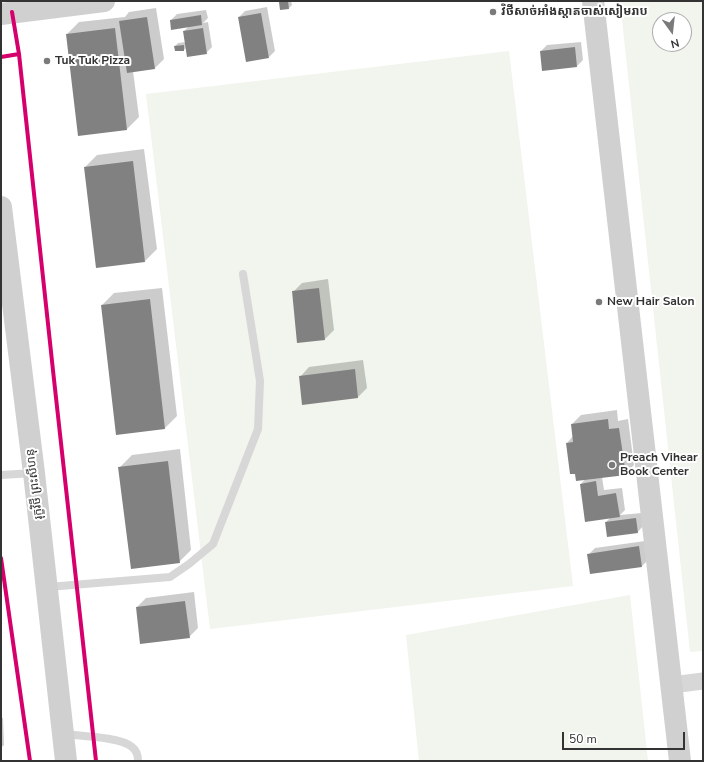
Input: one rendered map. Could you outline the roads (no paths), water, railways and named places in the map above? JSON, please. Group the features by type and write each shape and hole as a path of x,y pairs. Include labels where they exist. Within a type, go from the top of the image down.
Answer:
{"main road":[{"path":"1,14 104,1"},
{"path":"593,1 680,761"},
{"name":"រុក្ខវិថី ព្រះសីហនុ","path":"1,207 34,473 66,761"}],"street":[{"path":"672,685 703,681"}],"lane":[{"path":"47,587 170,577 189,564 213,544 258,429 260,381 243,274"},
{"path":"1,475 34,473"},
{"path":"64,734 119,741 128,744 134,748 138,761"}],"place":[{"name":"វិថីសាច់អាំងស្តាតចាស់សៀមរាប","path":"493,12"},
{"name":"Tuk Tuk Pizza","path":"47,61"},
{"name":"New Hair Salon","path":"599,302"},
{"name":"Preach Vihear Book Center","path":"612,465"}]}
